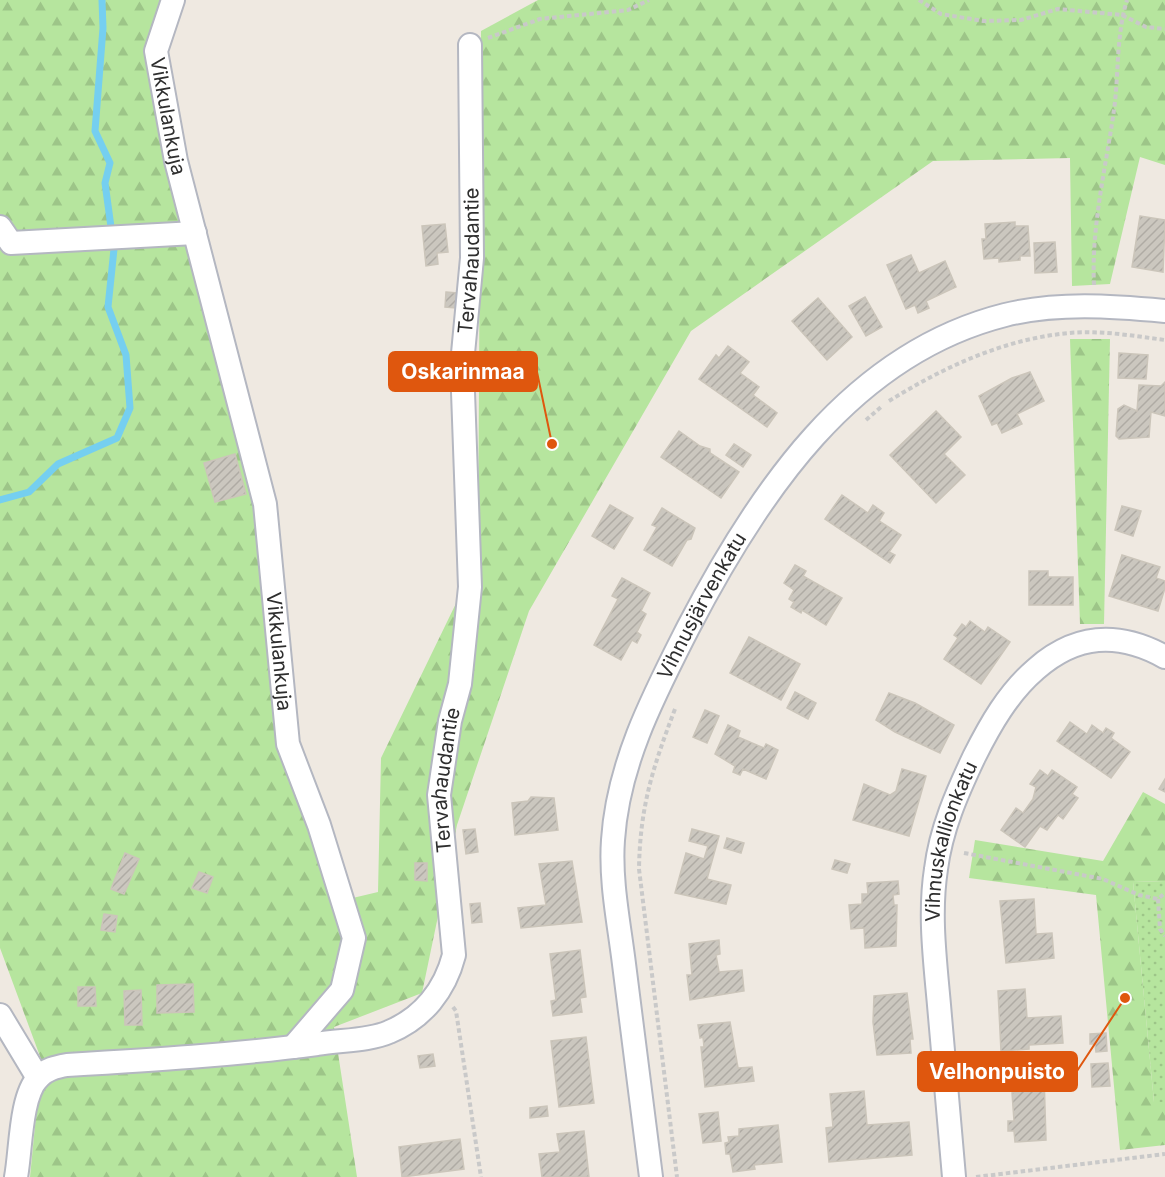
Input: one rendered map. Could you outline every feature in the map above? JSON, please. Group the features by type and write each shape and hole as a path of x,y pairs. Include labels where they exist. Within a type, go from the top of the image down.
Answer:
{"street":[{"name":"Vikkulankuja","path":"173,0 156,51 176,160 265,504 288,744 319,825 354,938 342,990 293,1047"},
{"name":"Tervahaudantie","path":"38,1078 47,1071 67,1065 230,1056 388,1033 422,1012 440,991 449,974 454,955 439,795 450,721 460,684 470,587 462,364 472,258 471,45"},
{"path":"0,227 11,243 195,233"},
{"name":"Vihnusjärvenkatu","path":"651,1177 615,894 613,841 620,794 631,756 658,686 704,597 760,505 800,451 855,394 894,366 964,329 1005,315 1059,307 1095,306 1165,311"},
{"name":"Vihnuskallionkatu","path":"954,1177 933,927 935,869 943,831 959,789 989,726 1009,698 1052,655 1093,638 1147,647 1165,657"},
{"path":"0,1015 38,1078 27,1100 16,1177"}],"path":[{"path":"471,45 540,19 628,10 649,0"},
{"path":"919,0 941,14 983,21 1021,20 1058,9 1122,15 1146,27 1165,29"},
{"path":"1095,306 1093,258 1114,108 1122,15 1127,0"},
{"path":"864,421 887,402 931,375 977,356 1027,341 1069,333 1110,333 1165,340"},
{"path":"677,1177 639,869 640,830 646,791 678,703"},
{"path":"964,853 1103,879 1139,895 1158,899"},
{"path":"1158,899 1165,893"},
{"path":"1158,899 1160,929 1165,936"},
{"path":"440,991 456,1011 481,1177"},
{"path":"976,1177 1165,1154"}],"green space":[{"path":"0,0 181,0 156,51 257,506 283,746 340,901 378,892 381,758 478,558 481,31 538,0 1165,0 1165,165 1140,157 1110,284 1072,286 1070,158 933,161 691,331 529,611 457,825 422,993 334,1027 357,1177 30,1177 38,1095 48,1078 0,948"},
{"path":"1070,339 1110,339 1104,624 1080,624"},
{"path":"1143,792 1165,804 1165,881 1133,882 1154,1102 1165,1102 1165,1145 1120,1150 1096,895 969,878 975,840 1103,861"},
{"path":"1165,881 1165,1102 1154,1102 1133,882"}],"building":[{"path":"1140,216 1165,220 1163,272 1132,267"},
{"path":"1015,222 1015,226 1028,226 1030,256 1020,256 1020,260 999,262 999,258 984,259 982,239 986,239 985,224"},
{"path":"445,224 448,252 437,253 438,264 426,266 422,226"},
{"path":"1055,242 1057,272 1035,273 1034,243"},
{"path":"911,255 919,273 945,261 956,287 926,301 929,308 918,313 915,305 906,309 887,265"},
{"path":"446,292 457,293 456,308 445,307"},
{"path":"865,297 882,327 866,336 849,306"},
{"path":"818,298 852,337 827,360 792,321"},
{"path":"728,346 749,362 740,373 759,387 753,395 777,413 767,427 699,379 716,355 719,358"},
{"path":"1119,353 1148,355 1146,379 1118,378"},
{"path":"1030,372 1044,401 1017,414 1022,424 1002,433 997,423 992,425 979,396 1012,378"},
{"path":"1165,382 1165,416 1151,412 1149,437 1119,439 1116,436 1118,409 1124,405 1137,411 1139,385 1161,386"},
{"path":"936,411 961,437 944,454 965,475 936,503 890,455"},
{"path":"679,431 700,446 710,449 710,453 739,472 721,498 661,457"},
{"path":"734,444 751,455 743,467 726,455"},
{"path":"235,454 246,494 215,502 204,463"},
{"path":"842,495 868,513 873,505 884,513 879,521 901,535 889,552 895,555 890,563 825,519"},
{"path":"610,505 633,518 614,549 592,536"},
{"path":"1122,506 1141,511 1133,536 1115,530"},
{"path":"662,508 695,528 691,539 687,540 672,566 644,550 657,527 652,525"},
{"path":"1122,555 1160,567 1156,578 1165,581 1165,588 1158,611 1109,596"},
{"path":"795,565 806,571 803,576 842,598 826,625 802,610 801,613 791,607 794,602 789,599 794,590 784,583"},
{"path":"1029,571 1048,571 1048,577 1073,577 1073,605 1029,605"},
{"path":"622,578 650,593 641,611 646,614 637,632 641,635 637,643 632,640 621,660 594,645 618,599 612,596"},
{"path":"970,621 985,632 988,627 1010,642 981,684 944,659 958,638 954,635 962,624 966,627"},
{"path":"749,637 800,664 781,700 730,673"},
{"path":"795,692 816,703 808,719 787,708"},
{"path":"889,693 915,703 954,725 940,753 895,732 876,720"},
{"path":"705,710 719,716 707,743 693,737"},
{"path":"1070,722 1087,734 1092,725 1103,733 1106,728 1114,733 1111,738 1130,752 1111,778 1057,741"},
{"path":"728,725 740,731 738,737 764,748 766,744 778,750 766,779 743,769 740,775 733,772 735,766 715,754"},
{"path":"902,769 926,776 909,836 853,820 864,784 890,795 896,791"},
{"path":"1040,770 1048,776 1052,770 1077,787 1072,794 1078,798 1063,819 1058,815 1047,830 1040,826 1025,847 1001,830 1016,808 1023,813 1033,799 1036,787 1030,784"},
{"path":"1165,779 1165,792 1159,789"},
{"path":"531,797 554,798 558,830 515,835 512,803 528,801"},
{"path":"475,829 478,852 466,854 463,830"},
{"path":"692,829 719,836 707,879 731,885 726,904 675,893 686,853 704,859 708,846 689,841"},
{"path":"727,838 744,843 741,853 724,848"},
{"path":"125,853 139,859 124,894 111,889"},
{"path":"835,860 850,864 847,873 832,869"},
{"path":"572,861 582,922 521,928 518,908 546,905 539,864"},
{"path":"415,863 427,863 427,881 415,880"},
{"path":"199,872 213,877 207,893 192,888"},
{"path":"898,881 899,894 893,895 894,905 897,905 896,946 865,948 864,928 851,929 849,905 862,904 862,894 868,894 867,883"},
{"path":"1034,899 1036,934 1052,933 1054,958 1006,963 1000,901"},
{"path":"480,903 482,922 472,923 470,904"},
{"path":"104,914 117,916 115,932 101,930"},
{"path":"719,940 720,954 716,955 719,972 742,970 744,991 690,1000 687,975 692,975 689,944"},
{"path":"580,950 586,997 580,998 582,1012 553,1016 551,1001 556,1000 550,954"},
{"path":"193,984 194,1012 157,1013 157,985"},
{"path":"78,987 95,987 96,1006 78,1006"},
{"path":"1025,989 1027,1018 1061,1016 1063,1043 1029,1045 1029,1049 1001,1051 998,991"},
{"path":"141,990 142,1025 125,1025 124,991"},
{"path":"907,993 913,1039 910,1039 911,1053 877,1055 873,1022 874,996"},
{"path":"730,1022 738,1068 752,1067 754,1081 705,1087 701,1047 704,1047 703,1037 700,1038 698,1025"},
{"path":"1106,1033 1107,1051 1096,1052 1095,1044 1090,1044 1090,1034"},
{"path":"586,1037 594,1103 559,1107 551,1041"},
{"path":"433,1054 435,1066 420,1068 418,1056"},
{"path":"1108,1063 1110,1086 1092,1087 1091,1064"},
{"path":"1044,1075 1046,1140 1015,1142 1014,1131 1008,1131 1008,1121 1014,1121 1012,1093 1018,1092 1017,1077"},
{"path":"864,1091 867,1125 909,1122 912,1155 829,1162 826,1128 833,1127 830,1094"},
{"path":"547,1106 548,1116 530,1118 530,1108"},
{"path":"718,1112 721,1141 703,1143 699,1114"},
{"path":"778,1125 782,1162 754,1165 755,1169 733,1172 730,1154 726,1154 725,1143 729,1142 728,1137 739,1136 739,1129"},
{"path":"584,1131 589,1177 542,1177 539,1154 560,1152 557,1134"},
{"path":"460,1139 464,1169 402,1177 399,1147"}],"waterway":[{"path":"0,500 29,492 58,464 117,438 130,408 126,355 108,307 114,249 105,183 110,163 95,131 103,28 102,0"}],"place":[{"name":"Oskarinmaa","path":"552,444"},
{"name":"Velhonpuisto","path":"1125,998"}]}
